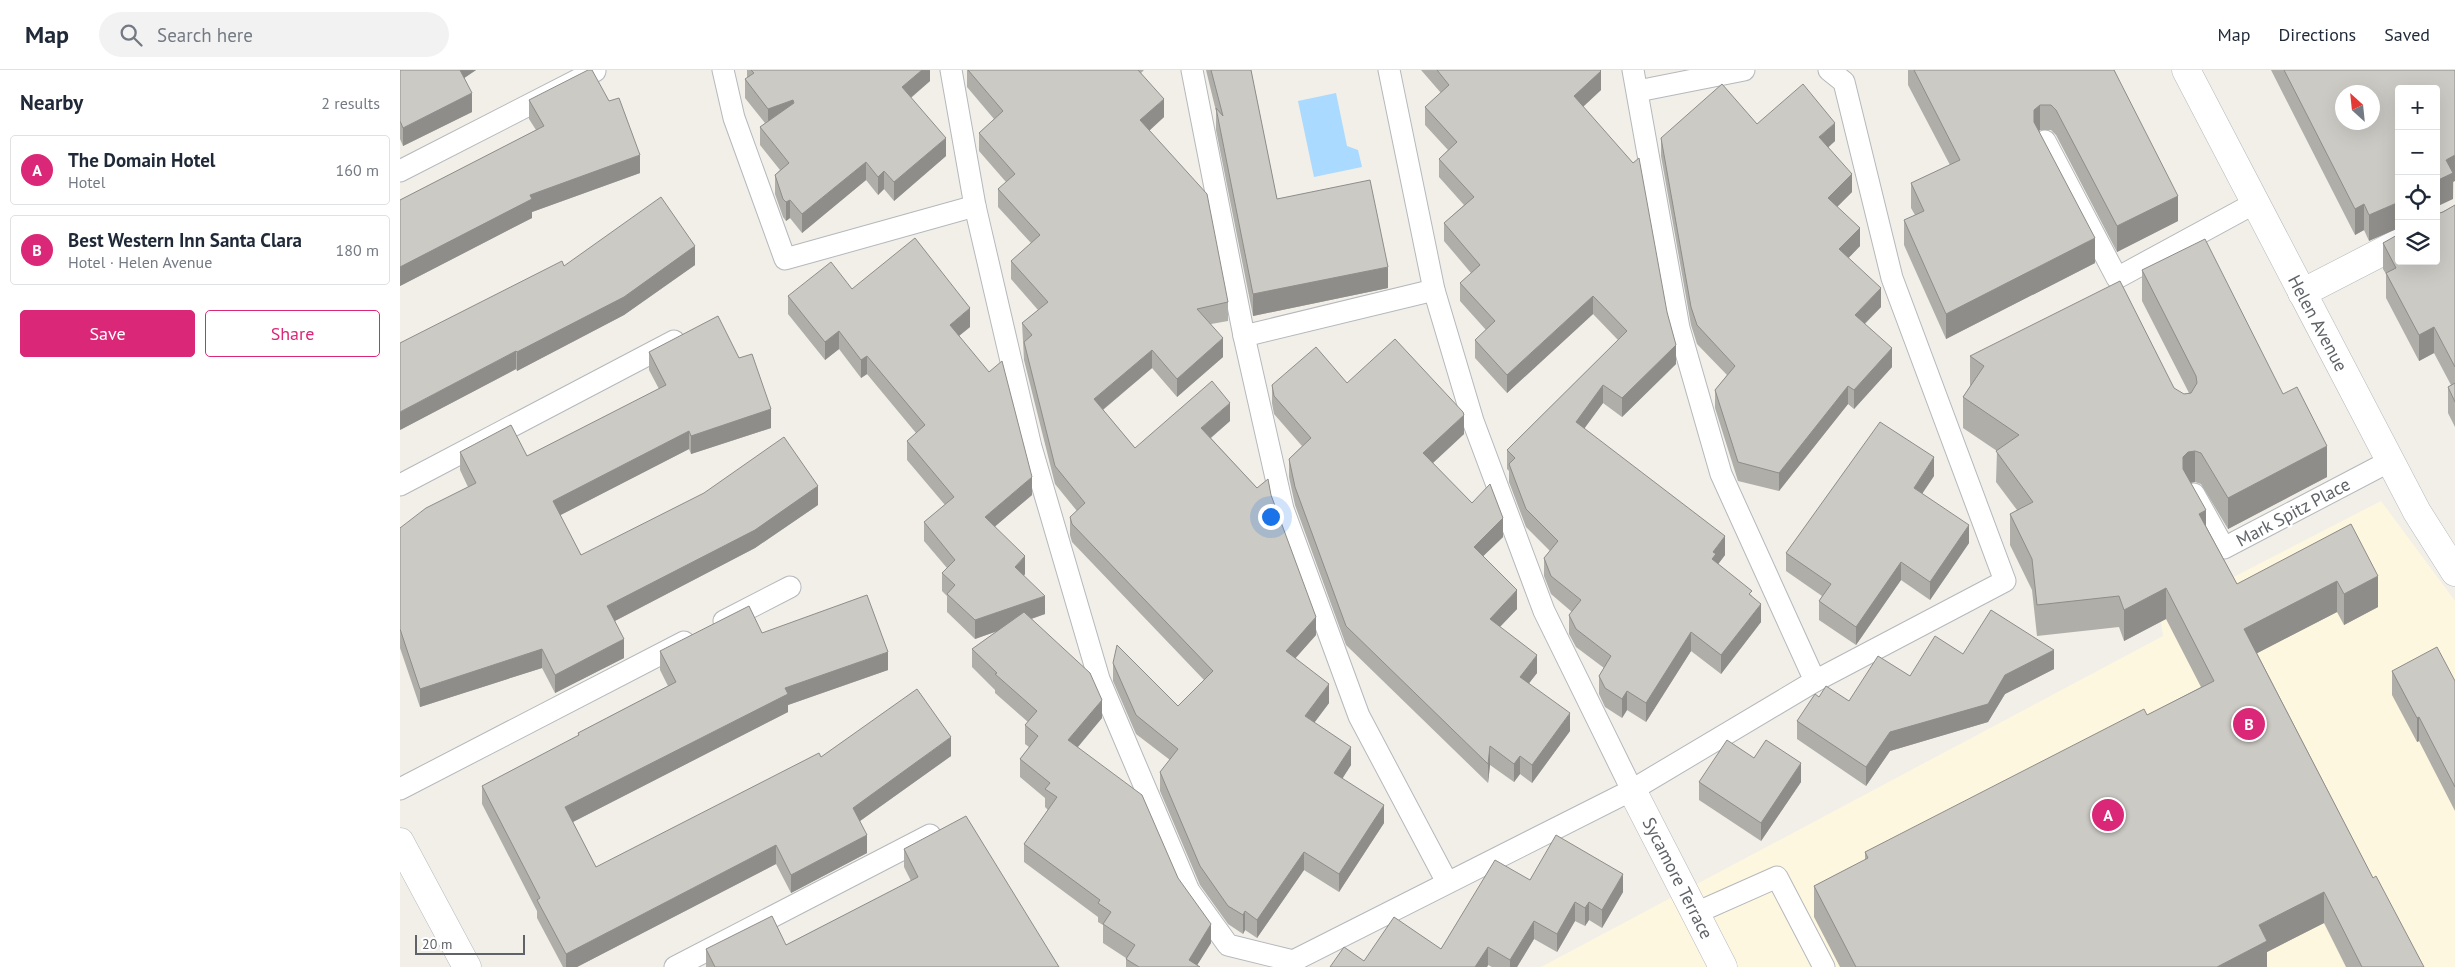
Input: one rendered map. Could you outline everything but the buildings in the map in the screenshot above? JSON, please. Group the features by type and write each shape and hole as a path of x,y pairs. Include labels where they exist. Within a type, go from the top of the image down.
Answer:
{"street":[{"name":"Helen Avenue","path":"2186,70 2416,512 2445,538 2455,572"},
{"path":"2302,293 2395,245"},
{"name":"Sycamore Terrace","path":"1632,790 1723,967"},
{"path":"400,842 467,967"}],"lane":[{"path":"723,70 734,118 785,259 975,206"},
{"path":"951,70 975,206 1031,447 1099,679 1189,891 1228,945 1293,961 1632,790 1815,680 2005,581 1892,278 1844,82 1830,70"},
{"path":"1192,70 1244,336 1283,509 1356,707 1447,882"},
{"path":"1389,70 1434,290 1473,421 1544,611 1632,790"},
{"path":"1633,70 1679,328 1721,474 1815,680"},
{"path":"1638,91 1744,70"},
{"path":"400,171 595,71"},
{"path":"2045,141 2121,286 2255,203"},
{"path":"1244,336 1434,290"},
{"path":"400,485 688,333"},
{"name":"Mark Spitz Place","path":"2194,494 2224,548 2390,461"},
{"path":"400,789 790,587"},
{"path":"675,967 936,832"},
{"path":"1696,913 1777,877 1824,967"}],"shaded area":[{"path":"2381,501 2455,601 2455,967 1541,967 2163,636 2160,615"}],"water":[{"path":"1336,93 1347,146 1358,150 1362,167 1314,177 1298,101"}],"place":[{"name":"Best Western Inn Santa Clara","path":"2249,724"},
{"name":"The Domain Hotel","path":"2108,815"}]}
